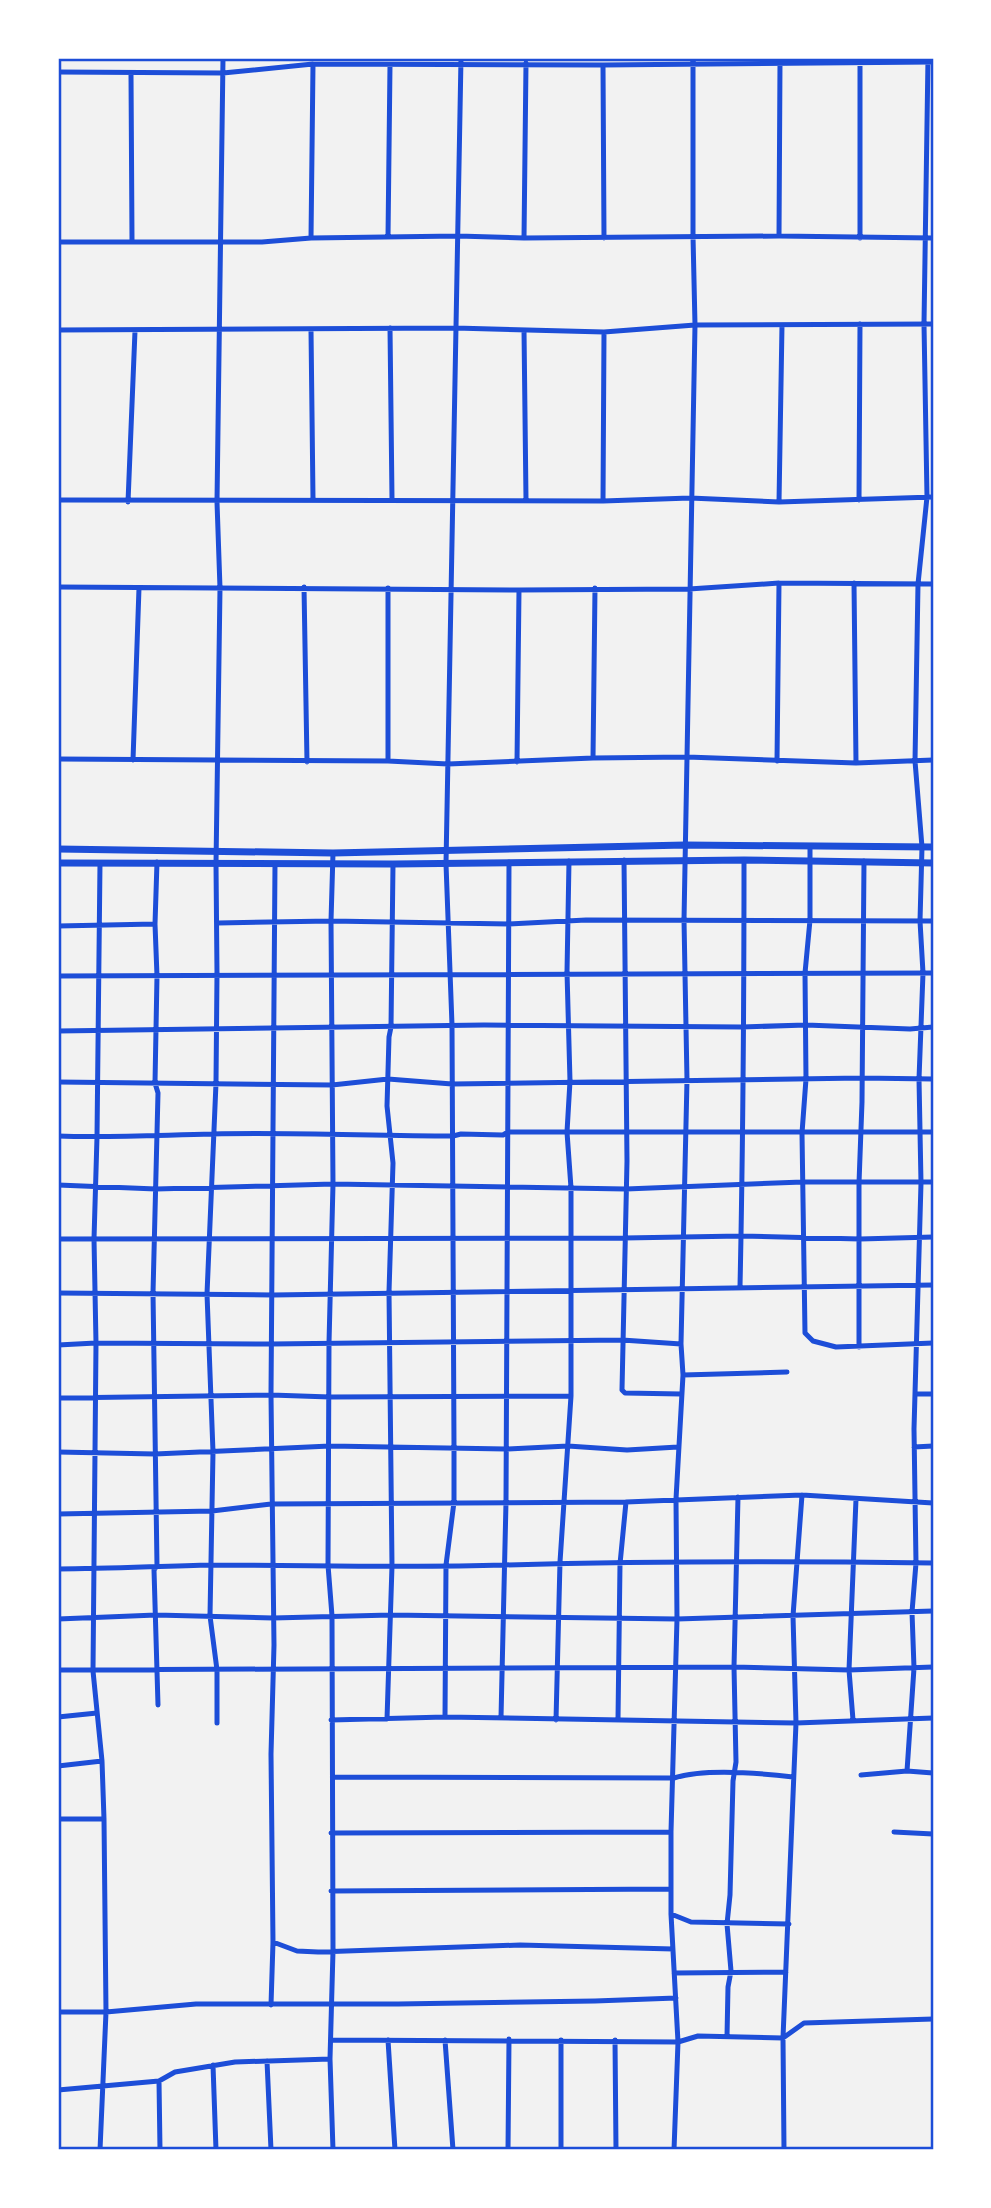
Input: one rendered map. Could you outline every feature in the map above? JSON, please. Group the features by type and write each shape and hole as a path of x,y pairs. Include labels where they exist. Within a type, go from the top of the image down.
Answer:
{"main road":[{"path":"58,849 333,853 685,845 933,847"},
{"path":"58,863 393,864 744,860 933,863"}],"street":[{"path":"217,1723 217,1670 211,1616 214,1452 207,1294 216,1083 220,588 217,502 223,58"},
{"path":"674,2150 678,2042 671,1914 671,1832 677,1619 676,1499 683,1375 681,1345 687,1080 684,920 695,325 693,60"},
{"path":"58,72 223,73 313,64 390,65 461,61 603,65 693,60 930,61 924,324 930,497 918,584 915,761 922,847 920,921 923,973 919,1079 920,1238 915,1345 916,1563 912,1612 914,1668 906,1771"},
{"path":"445,1717 446,1565 454,1502 452,1025 446,851 461,61"},
{"path":"779,236 780,62"},
{"path":"860,62 860,238"},
{"path":"524,238 526,63"},
{"path":"311,238 313,64"},
{"path":"388,237 390,65"},
{"path":"603,65 604,238"},
{"path":"131,74 132,240"},
{"path":"58,242 262,242 311,238 458,236 933,238"},
{"path":"859,500 860,324"},
{"path":"58,330 455,328 604,332 695,325 933,324"},
{"path":"779,502 782,325"},
{"path":"390,328 392,499"},
{"path":"311,330 313,499"},
{"path":"524,330 526,499"},
{"path":"128,502 135,331"},
{"path":"603,501 604,332"},
{"path":"58,500 603,501 690,498 779,502 930,497"},
{"path":"58,587 519,590 689,589 779,583 933,584"},
{"path":"777,761 779,583"},
{"path":"854,583 856,763"},
{"path":"304,587 307,762"},
{"path":"134,760 139,588"},
{"path":"388,588 388,761"},
{"path":"593,758 596,588"},
{"path":"517,762 519,590"},
{"path":"58,759 388,761 448,764 687,757 856,763 933,761"},
{"path":"810,846 810,920 805,973 806,1079 802,1132 805,1333 813,1341 827,1346 859,1348 933,1343"},
{"path":"333,853 333,1184 328,1505 328,1565 332,1616 333,1951 330,2059 333,2150"},
{"path":"624,860 627,974 622,1390 625,1393 681,1394"},
{"path":"740,1287 744,860"},
{"path":"556,1720 560,1562 571,1396 567,972 569,861"},
{"path":"859,1348 864,861"},
{"path":"100,862 99,1030 94,1186 96,1343 93,1671 102,1761 104,1819 106,2012 100,2150"},
{"path":"157,862 155,1083 158,1093 153,1293 157,1513 157,1566 154,1570 158,1705"},
{"path":"501,1718 507,1395 509,862"},
{"path":"271,2005 271,1345 275,864"},
{"path":"387,1719 392,1566 389,1292 393,1186 388,1079 393,864"},
{"path":"218,923 933,921"},
{"path":"58,926 155,924"},
{"path":"58,976 567,972 933,973"},
{"path":"58,1031 452,1025 806,1025 911,1030 933,1027"},
{"path":"58,1082 332,1085 388,1079 452,1084 626,1080 933,1079"},
{"path":"58,1136 933,1132"},
{"path":"58,1185 156,1189 333,1184 626,1189 803,1182 933,1182"},
{"path":"58,1239 933,1237"},
{"path":"58,1293 507,1293 569,1289 933,1285"},
{"path":"58,1345 622,1340 681,1345"},
{"path":"683,1375 786,1372"},
{"path":"916,1394 933,1394"},
{"path":"58,1398 271,1395 571,1396"},
{"path":"58,1452 94,1455 155,1454 330,1446 506,1449 568,1446 626,1450 678,1447"},
{"path":"914,1447 933,1447"},
{"path":"58,1514 212,1511 271,1504 626,1502 802,1495 933,1503"},
{"path":"784,2150 783,2038 796,1723 793,1616 802,1495"},
{"path":"727,2037 727,1987 731,1971 727,1924 737,1721 734,1667 738,1497"},
{"path":"853,1720 849,1670 856,1499"},
{"path":"618,1718 620,1564 626,1502"},
{"path":"58,1569 212,1565 504,1565 560,1562 933,1563"},
{"path":"58,1619 156,1615 273,1618 391,1615 677,1619 933,1611"},
{"path":"58,1670 734,1667 849,1670 933,1667"},
{"path":"58,1717 97,1713"},
{"path":"331,1720 445,1717 556,1720 618,1718 796,1723 933,1718"},
{"path":"58,1766 102,1761"},
{"path":"861,1775 906,1771 933,1773"},
{"path":"333,1777 674,1778 690,1773 735,1773 793,1777"},
{"path":"58,1818 104,1819"},
{"path":"331,1833 671,1832"},
{"path":"894,1832 933,1834"},
{"path":"331,1891 671,1889"},
{"path":"671,1914 691,1922 789,1924"},
{"path":"273,1941 297,1951 520,1945 673,1950"},
{"path":"674,1973 786,1972"},
{"path":"58,2012 106,2012 196,2004 676,1998"},
{"path":"332,2040 678,2042 698,2036 783,2038 804,2023 933,2019"},
{"path":"445,2039 453,2150"},
{"path":"508,2150 509,2039"},
{"path":"388,2040 395,2150"},
{"path":"561,2040 561,2150"},
{"path":"615,2040 616,2150"},
{"path":"58,2090 159,2081 175,2072 213,2065 330,2059"},
{"path":"267,2061 271,2150"},
{"path":"213,2065 216,2150"},
{"path":"159,2081 160,2150"}]}
